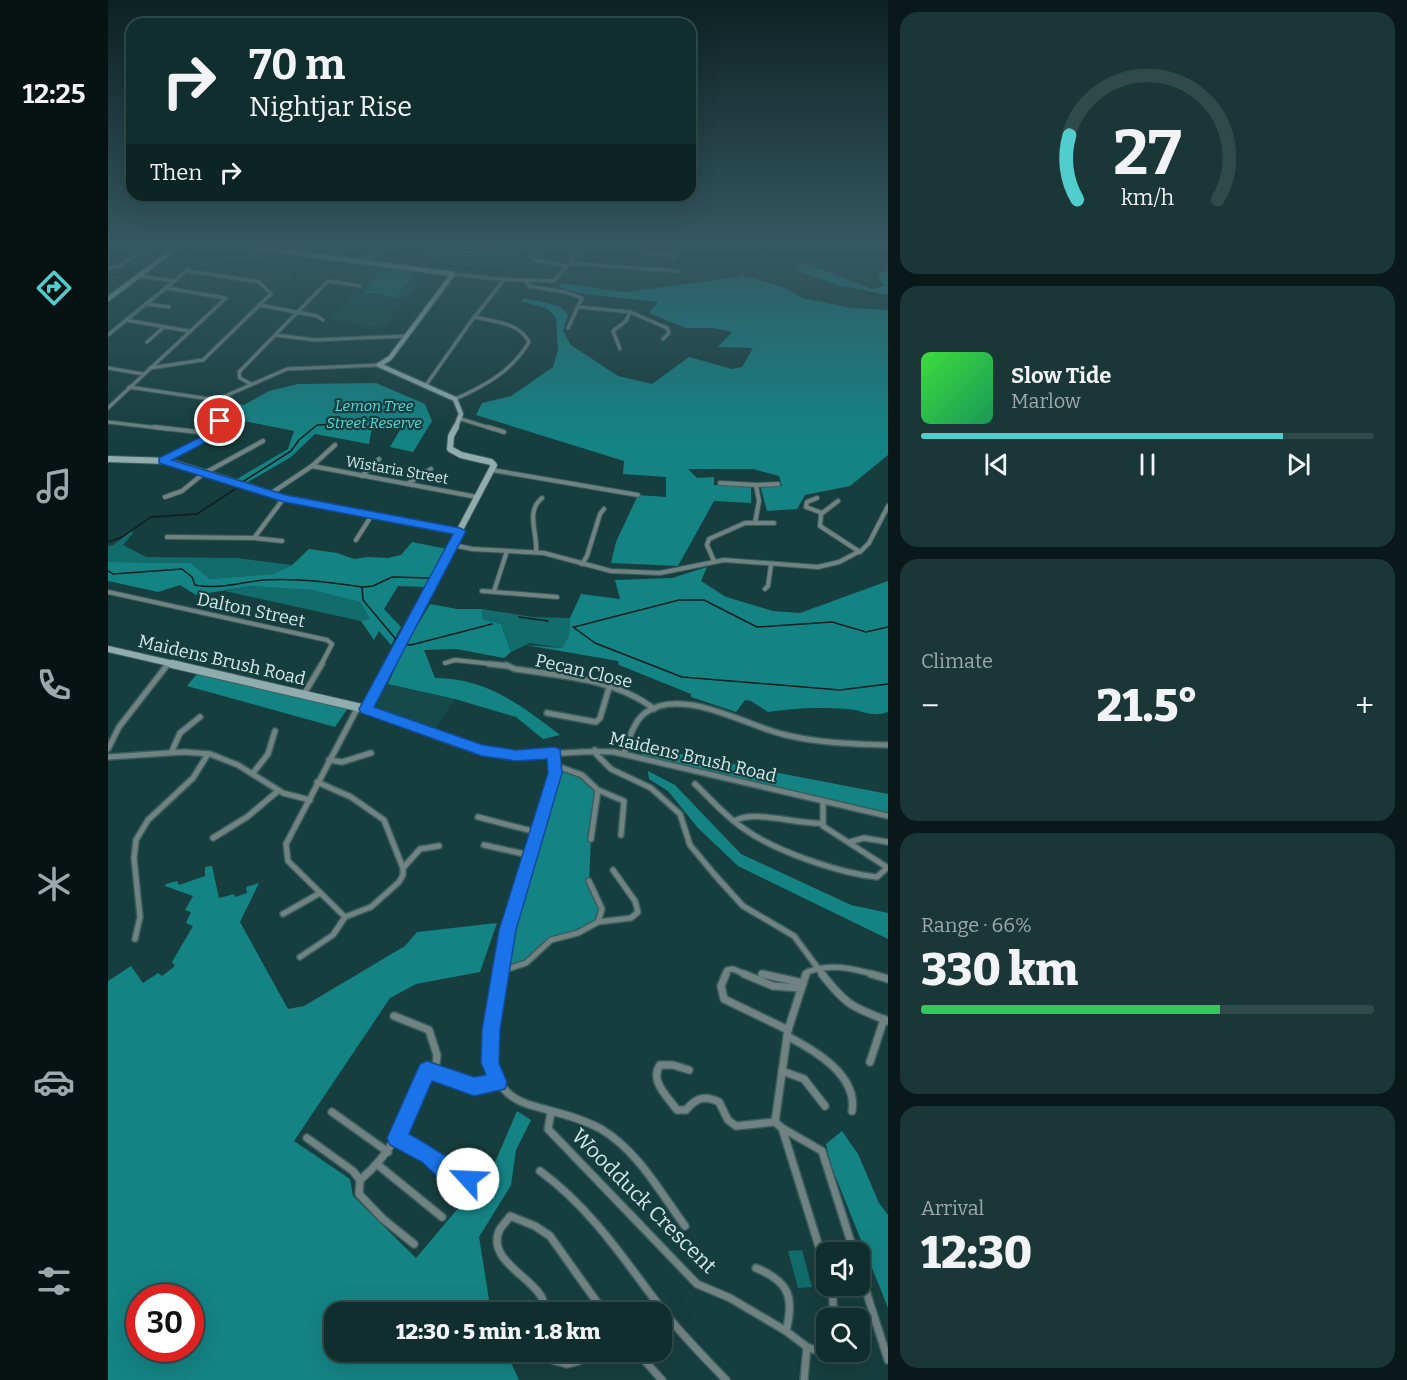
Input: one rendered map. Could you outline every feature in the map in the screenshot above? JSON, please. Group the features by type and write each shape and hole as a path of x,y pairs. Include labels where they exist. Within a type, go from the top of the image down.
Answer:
{"street":[{"path":"108,335 137,311"},
{"path":"108,408 211,311"},
{"path":"150,368 203,360 252,311"},
{"path":"295,311 317,316 323,320"},
{"path":"379,365 390,358 425,311"},
{"path":"426,385 480,311"},
{"path":"568,328 577,311"},
{"path":"624,311 667,328 669,333 663,339"},
{"path":"251,384 240,378 238,374 298,312"},
{"path":"620,349 613,331 624,323 630,312"},
{"path":"455,399 511,367 529,342 525,334 519,330 474,317"},
{"path":"126,320 188,331"},
{"path":"147,342 164,327"},
{"path":"275,335 315,340 406,336"},
{"path":"129,387 210,399 223,397 276,372 294,367 379,365 455,399 462,410 461,418 449,440 450,449 461,455 493,467 638,495"},
{"path":"108,368 143,374"},
{"path":"461,418 504,432"},
{"path":"163,460 202,440 220,421"},
{"path":"108,422 207,433"},
{"path":"165,496 182,491 205,473 263,441"},
{"path":"270,494 312,466 335,445"},
{"path":"108,459 163,460 284,498 460,531"},
{"path":"363,476 379,459"},
{"name":"Wistaria Street","path":"312,466 478,497"},
{"path":"345,917 288,861 285,853 286,844 329,760 403,639 493,467"},
{"path":"407,484 431,469"},
{"path":"720,483 778,484"},
{"path":"755,523 759,501 756,485"},
{"path":"254,538 284,498"},
{"path":"536,552 532,511 535,503 542,498"},
{"path":"817,498 807,502 806,507 822,513"},
{"path":"838,501 822,513 820,522 822,528 836,534 860,552"},
{"path":"453,545 536,552 615,571 654,573 714,561 818,567 839,562 860,552 869,543 888,506"},
{"path":"582,564 587,556 600,514 604,509"},
{"path":"356,540 372,515"},
{"path":"714,561 707,545 709,539 745,523 774,523"},
{"path":"167,537 254,538 282,542"},
{"path":"494,591 507,551"},
{"path":"765,589 768,586 771,565"},
{"path":"482,591 558,596"},
{"name":"Dalton Street","path":"108,592 327,640 332,644 331,648 304,694"},
{"name":"Maidens Brush Road","path":"108,649 362,708 482,751 516,755 595,750 624,754 888,816"},
{"name":"Pecan Close","path":"445,663 459,661 507,666 609,688 632,694 654,709"},
{"path":"108,749 119,727 169,663"},
{"path":"547,713 596,722 600,718 609,688"},
{"path":"624,754 642,716 654,709 693,705 778,734 888,745"},
{"path":"172,751 180,734 200,717"},
{"path":"253,773 268,754 275,731"},
{"path":"595,750 596,754 611,769 651,788 680,814 690,845 742,906 794,936 838,995 851,1006 886,1020 870,1062"},
{"path":"108,757 123,758 172,751 208,754 227,759 278,790 310,800"},
{"path":"329,760 342,762 371,753"},
{"path":"554,753 556,766 507,930 491,1030 490,1063 498,1082 506,1092 525,1103 551,1112 570,1115 602,1130 633,1155 685,1226"},
{"path":"135,939 140,917 134,858 136,840 148,820 193,778 208,754"},
{"path":"556,766 582,775 598,790 624,801 621,835"},
{"path":"300,957 333,935 345,917 371,907 399,882 403,875 403,868 384,820 351,797 317,782"},
{"path":"695,784 699,790 750,834 771,845 821,863 874,877 880,876 887,868 822,823 808,824 748,816 735,821"},
{"path":"213,838 265,804 278,790"},
{"path":"591,839 598,790"},
{"path":"822,823 823,802"},
{"path":"478,817 536,832"},
{"path":"850,842 855,839 870,838 888,842"},
{"path":"484,845 529,855"},
{"path":"403,868 420,849 439,846"},
{"path":"501,971 526,963 552,940 578,933 598,922 631,918 638,912 635,901 613,870"},
{"path":"589,881 602,909 598,922"},
{"path":"283,914 320,893"},
{"path":"775,1122 787,1033 807,972 817,967 847,966 888,979"},
{"path":"802,985 773,986 733,969 728,970 721,986 724,999 787,1033 817,1053 834,1069 852,1094 854,1106 852,1111"},
{"path":"762,974 783,981 796,980 802,985"},
{"path":"394,1016 429,1030 436,1055 435,1074"},
{"path":"689,1070 670,1064 660,1065 656,1071 656,1080 677,1110 685,1111 695,1099 719,1102 728,1120 736,1126 775,1122 822,1151 851,1242"},
{"path":"360,1180 378,1165 397,1138 427,1070 474,1087 498,1082"},
{"path":"782,1071 804,1079 825,1106"},
{"path":"332,1112 356,1126 387,1152"},
{"name":"Woodduck Crescent","path":"551,1112 548,1129 697,1284 730,1298 786,1331 807,1347"},
{"path":"782,1128 818,1242"},
{"path":"307,1138 353,1171 360,1180 359,1194 383,1219 414,1244"},
{"path":"397,1138 429,1155 444,1169 468,1179"},
{"path":"378,1165 442,1218"},
{"path":"540,1172 555,1181 587,1209 665,1314 726,1380"},
{"path":"543,1302 529,1282 500,1254 496,1239 500,1226 510,1216 535,1226 550,1236 597,1302"},
{"path":"756,1268 776,1277 784,1284 788,1307 786,1331"},
{"path":"867,1296 888,1360"},
{"path":"804,1380 807,1347 816,1350"},
{"path":"560,1362 567,1364 575,1362"},
{"path":"646,1362 662,1380"}],"shaded area":[{"path":"338,311 396,311 382,328 330,320"},
{"path":"132,531 133,533 123,545 146,557 237,558 292,565 273,574 210,579 191,563 108,562 108,546 113,545"},
{"path":"251,586 312,590 360,602 370,619 361,621 224,591"},
{"path":"482,609 533,617 570,618 569,635 562,648 530,643 511,652 501,624 482,619"},
{"path":"380,682 455,699 432,734 366,709"},
{"path":"802,1250 812,1287 798,1288 788,1251"}],"green space":[{"path":"550,311 565,311 568,314 563,331 571,345 618,376 652,384 689,357 732,369 742,367 753,348 718,347 732,332 714,328 686,328 649,313 888,311 888,455 850,486 805,495 797,509 767,511 760,485 782,486 779,476 753,469 688,469 697,478 714,477 714,485 751,486 751,503 714,501 678,566 611,563 616,542 638,495 666,497 666,477 623,474 624,461 476,415 482,403 511,396 553,367 558,350 556,317"},
{"name":"Lemon Tree Street Reserve","path":"376,383 425,404 432,421 413,452 390,447 404,423 389,420 372,428 369,444 315,434 291,457 246,483 237,479 288,449 294,431 224,417 228,401 244,405 269,391 298,384"},
{"path":"412,542 447,549 425,587 398,586 384,609 401,627 391,645 379,631 374,640 361,621 370,619 360,602 312,590 251,586 196,595 180,585 158,592 108,581 108,562 191,563 210,579 273,574 292,565 309,549 337,553 354,559 388,558 401,555"},
{"path":"707,567 701,581 726,597 773,611 800,613 888,581 888,712 872,714 847,709 817,708 768,712 751,701 745,700 736,712 691,697 691,694 619,665 618,661 526,645 562,648 569,635 570,618 581,594 620,599 615,580 672,578"},
{"path":"430,604 457,609 482,609 482,619 501,624 511,652 504,658 456,649 424,650 435,678 453,679 487,688 531,713 560,735 543,739 516,717 455,699 388,684 403,650"},
{"path":"197,674 348,708 335,727 187,686"},
{"path":"644,747 888,794 888,817 641,758"},
{"path":"557,766 570,769 598,790 591,839 589,883 602,909 598,922 552,940 536,957 501,971 507,930"},
{"path":"648,771 675,785 741,854 851,905 888,913 888,939 738,866 698,828 668,791 649,779"},
{"path":"212,866 219,898 234,894 235,897 247,893 246,887 259,883 240,922 288,1009 304,1006 405,946 417,932 497,923 480,972 416,984 390,998 294,1141 350,1179 353,1196 416,1258 493,1167 517,1111 531,1120 516,1150 511,1185 479,1237 489,1302 324,1302 324,1362 511,1362 519,1380 108,1380 108,981 131,966 143,983 158,973 162,976 175,966 172,962 193,926 186,923 191,912 185,910 193,896 165,886 177,881 179,885 205,876 205,867"},
{"path":"842,1131 858,1154 879,1203 888,1215 888,1308 870,1263 870,1242 862,1242 831,1165 826,1144"}],"waterway":[{"path":"244,481 291,451 299,440 317,425 366,423"},
{"path":"108,542 122,537 151,517 197,514 235,489"},
{"path":"108,571 113,574 182,569 192,577 195,585 204,586 288,580 362,587 363,600 399,643"},
{"path":"363,587 373,586 392,577 429,578"},
{"path":"574,627 679,600 704,600 757,627 832,622 866,632 888,627"},
{"path":"519,617 548,621"},
{"path":"403,644 411,645 492,624"},
{"path":"573,627 595,643 682,677 840,690 888,684"}],"route":[{"path":"220,421 202,440 163,460 284,498 460,531 366,709 482,751 516,755 554,753 555,773 507,930 491,1030 490,1063 498,1082 474,1087 427,1070 397,1138 429,1155 444,1169 468,1179"}]}
